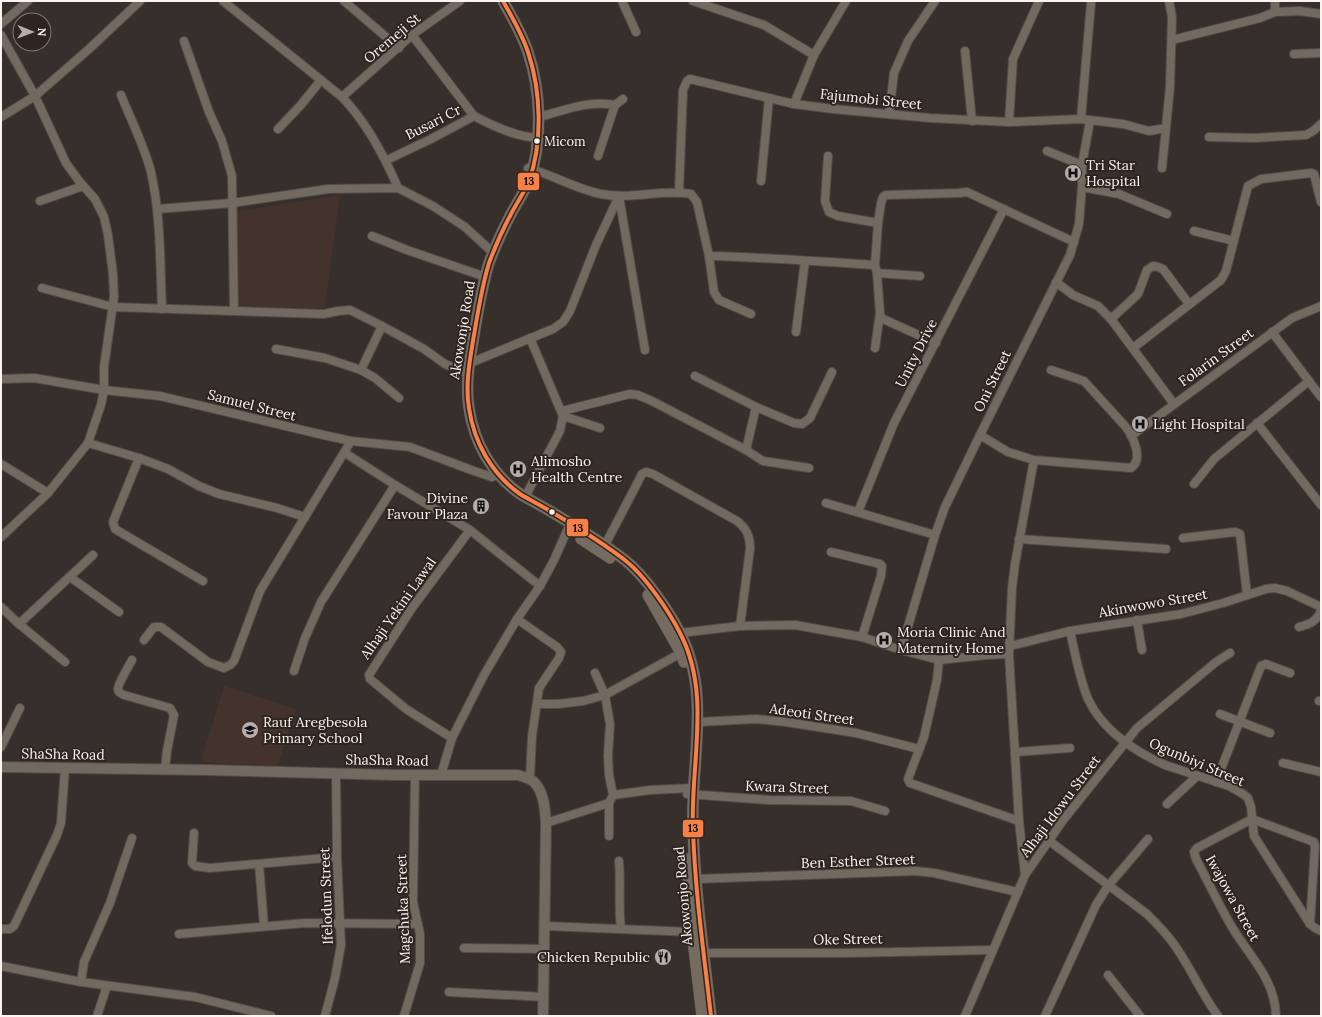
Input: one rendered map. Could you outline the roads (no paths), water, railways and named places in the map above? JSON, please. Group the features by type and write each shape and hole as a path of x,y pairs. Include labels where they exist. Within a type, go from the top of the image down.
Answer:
{"main road":[{"name":"Akowonjo Road","path":"496,1 509,23 527,69 532,98 535,138"},
{"name":"Akowonjo Road","path":"503,1 528,50 537,93 538,117 529,182 510,216 489,264 477,317 470,363 468,395 472,421 486,458 506,491 520,502 556,522 605,546 628,563 663,604 689,652 694,678 699,722 686,812 687,859 692,932 702,960 711,1016"},
{"name":"Akowonjo Road","path":"530,169 494,235 480,275 463,372 462,387 467,421 472,440 481,459 495,475 525,497 551,511 569,528 624,568 638,582 651,599 681,653 689,685 692,723 690,791 702,960 702,1016"}],"street":[{"path":"1,24 28,1"},
{"path":"1,117 34,96 89,49 140,1"},
{"path":"223,1 342,97 367,128 387,160 398,188"},
{"path":"344,1 399,48"},
{"name":"Oremeji St","path":"342,97 412,35 460,1"},
{"path":"622,1 636,32"},
{"path":"693,1 764,25 814,55"},
{"path":"794,104 814,55 846,1"},
{"path":"889,114 894,73 908,41 935,1"},
{"path":"1009,122 1013,60 1039,1"},
{"path":"1162,168 1170,87 1172,40 1172,17 1169,1"},
{"path":"1275,1 1275,12"},
{"name":"Oni Street","path":"901,650 935,535 945,507 1056,282 1064,270 1074,242 1079,224 1082,187 1091,3"},
{"path":"1172,40 1260,18 1275,12 1300,11 1321,14"},
{"path":"1,34 34,96 66,162 83,186 95,199 104,217 113,274 114,297 104,367 104,390 101,405 88,443 48,493 1,537"},
{"path":"412,35 474,116"},
{"path":"184,41 209,112 222,141 232,176 234,311"},
{"path":"965,52 972,121"},
{"path":"1294,54 1321,53"},
{"name":"Fajumobi Street","path":"680,192 683,90 687,81 690,79 794,104 832,109 972,121 1009,122 1085,120 1123,124 1149,131 1166,128"},
{"path":"278,129 321,80"},
{"path":"121,95 145,154 158,209 162,309"},
{"path":"761,181 769,98"},
{"path":"598,156 615,105 623,99"},
{"path":"538,117 585,104 615,105"},
{"name":"Busari Cr","path":"387,160 474,116 490,125 519,135 535,138"},
{"path":"1209,137 1253,138 1306,135 1321,124"},
{"path":"1047,151 1082,165"},
{"path":"828,156 825,202 829,212 838,216 878,223"},
{"path":"530,169 601,194 620,196 680,192 691,194 697,202 709,256 714,292 719,300 751,314"},
{"path":"1133,348 1221,280 1226,271 1248,186 1261,179 1314,174 1321,202"},
{"path":"40,201 83,186"},
{"path":"1082,187 1119,194 1167,214"},
{"path":"158,209 232,203 328,190 398,188 433,206 465,227 489,249"},
{"path":"875,348 880,313 876,269 878,223 881,203 883,197 886,195 967,192 1074,242"},
{"path":"470,363 553,329 563,322 570,311 596,245 620,196"},
{"path":"620,196 645,350"},
{"name":"Unity Drive","path":"858,512 894,423 1004,209"},
{"path":"1194,231 1234,241"},
{"path":"372,236 407,250 480,275"},
{"path":"709,256 754,256 876,269 920,276"},
{"path":"796,332 805,261"},
{"path":"1111,319 1138,294 1147,270 1153,266 1163,269 1190,304"},
{"path":"1056,282 1073,295 1098,306 1111,319 1174,404"},
{"path":"42,288 113,307 324,314 350,310 424,349 445,364 463,372"},
{"name":"Folarin Street","path":"1131,436 1292,318 1321,306"},
{"path":"880,313 881,318 936,343"},
{"path":"362,370 382,326"},
{"path":"1272,332 1321,397"},
{"path":"525,497 560,431 562,414 530,338"},
{"path":"276,349 325,358 362,370 399,398"},
{"path":"980,435 1008,452 1034,460 1131,468 1137,462 1138,455 1128,430 1084,381 1051,370"},
{"path":"695,376 756,407 794,423 802,424 810,418 832,372"},
{"name":"Samuel Street","path":"1,379 34,378 104,390 160,396 351,441 410,447 474,471 495,475"},
{"path":"1194,484 1214,460 1309,381"},
{"path":"562,414 630,394 638,395 746,450 762,461 809,468"},
{"path":"746,450 756,407"},
{"path":"562,414 600,428"},
{"path":"1257,423 1321,505"},
{"path":"144,640 154,627 161,627 208,662 224,668 230,666 240,649 260,591 351,441"},
{"path":"88,443 139,458 168,469 199,486 219,494 277,508 305,517"},
{"path":"345,453 470,530 540,586"},
{"path":"139,458 113,522 115,530 203,581"},
{"path":"1025,875 1019,821 1009,650 1012,588 1019,539 1034,460"},
{"path":"1,464 48,493"},
{"path":"605,546 642,474 646,472 653,474 737,521 747,531 750,542 740,626"},
{"path":"294,671 305,638 321,602 395,485"},
{"path":"826,503 935,535"},
{"path":"441,775 452,738 484,675 540,586 569,528"},
{"name":"Alhaji Yekini Lawal","path":"452,738 406,709 370,679 369,675 412,608 470,530"},
{"path":"1183,538 1236,532 1240,534 1247,595"},
{"path":"1019,539 1166,549"},
{"path":"830,552 880,564 882,566 881,576 862,638"},
{"path":"19,624 93,555"},
{"path":"70,577 119,612"},
{"name":"Akinwowo Street","path":"939,660 986,655 1009,650 1070,631 1181,614 1266,589 1281,589 1321,607"},
{"path":"1,607 65,662"},
{"path":"1299,627 1311,624 1317,620 1321,611"},
{"path":"518,619 557,647 561,652 559,658 539,688 532,736 530,779 534,782 541,794 544,803 546,823 543,1016"},
{"path":"1137,620 1142,650"},
{"path":"680,633 740,626 795,625 862,638 939,660 937,680 924,737 908,779 910,783 1019,821"},
{"name":"Ogunbiyi Street","path":"1070,631 1078,669 1088,699 1102,720 1124,743 1165,766 1229,786 1243,794 1248,798 1252,807 1252,819"},
{"path":"537,704 558,704 583,701 605,695 681,653"},
{"name":"Alhaji Idowu Street","path":"965,1016 1025,875 1048,840 1124,743 1144,723 1216,662 1230,653"},
{"path":"132,660 119,684 118,689 120,693 124,696 170,708 174,715 165,769"},
{"path":"1216,782 1261,666 1266,664 1290,673"},
{"path":"595,673 605,695 610,724 608,755 611,799 609,836"},
{"path":"1,747 20,708"},
{"path":"1220,714 1270,733"},
{"name":"Adeoti Street","path":"699,722 756,719 786,722 856,733 920,749"},
{"path":"1015,752 1070,748"},
{"path":"1283,763 1321,772"},
{"name":"ShaSha Road","path":"1,767 518,775 530,779"},
{"path":"1,929 10,929 14,926 57,835 61,823 65,768"},
{"name":"Ifelodun Street","path":"325,1016 341,950 337,857 336,773"},
{"name":"Magchuka Street","path":"404,1016 420,963 420,934 414,902 415,774"},
{"path":"1168,804 1197,776"},
{"name":"Kwara Street","path":"546,823 611,799 650,790 690,791 769,800 851,801 885,811"},
{"path":"1310,924 1315,847 1314,842 1252,819 1254,836 1310,924 1321,931"},
{"name":"Iwajowa Street","path":"1252,819 1197,848 1194,852 1234,931 1267,979 1274,996 1276,1016"},
{"path":"194,833 192,863 195,866 210,868 337,857"},
{"path":"81,982 84,962 110,903 132,838"},
{"path":"1045,1016 1096,905 1108,886 1148,839"},
{"path":"1048,840 1147,914 1171,940 1218,1016"},
{"path":"619,861 620,929"},
{"path":"259,864 264,926"},
{"name":"Ben Esther Street","path":"697,879 916,871 934,873 1018,892"},
{"path":"179,934 305,923 418,924"},
{"path":"545,926 692,932"},
{"path":"464,948 545,949"},
{"name":"Oke Street","path":"702,960 848,953 992,950"},
{"path":"1,966 81,982 155,990 195,997 271,1016"},
{"path":"1108,975 1140,1016"},
{"path":"97,1016 107,986"},
{"path":"449,992 544,997"}],"place":[{"name":"Micom","path":"537,141"},
{"name":"Tri Star Hospital","path":"1073,173"},
{"name":"Light Hospital","path":"1140,424"},
{"name":"Alimosho Health Centre","path":"518,469"},
{"name":"Divine Favour Plaza","path":"481,506"},
{"name":"Moria Clinic And Maternity Home","path":"884,640"},
{"name":"Rauf Aregbesola Primary School","path":"250,730"},
{"name":"Chicken Republic","path":"663,957"}]}
